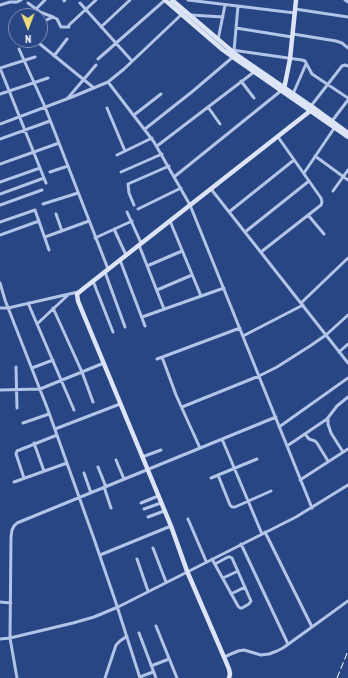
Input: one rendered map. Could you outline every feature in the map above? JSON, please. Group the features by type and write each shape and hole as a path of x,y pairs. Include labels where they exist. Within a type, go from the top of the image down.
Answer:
{"main road":[{"path":"165,0 223,50 348,133"},
{"path":"172,0 218,40 283,90 293,94 312,108 348,137"},
{"path":"283,90 290,59 296,0"},
{"path":"229,678 230,669 187,571 171,526 78,301 78,294 278,137 312,108"}],"street":[{"path":"0,5 10,1 17,2 21,0"},
{"path":"37,8 45,0"},
{"path":"48,15 56,19 61,27 69,26 96,0"},
{"path":"101,27 130,0"},
{"path":"98,59 165,0"},
{"path":"188,0 348,17"},
{"path":"28,2 35,8"},
{"path":"80,3 132,61"},
{"path":"218,40 225,5"},
{"path":"238,6 232,50 305,61 312,74 348,99 332,121"},
{"path":"0,124 108,82 182,14"},
{"path":"190,15 223,17"},
{"path":"48,19 53,17"},
{"path":"236,28 336,42 348,47"},
{"path":"54,56 67,39"},
{"path":"44,48 94,88"},
{"path":"19,49 45,107 89,221 125,327"},
{"path":"35,57 0,68 46,183"},
{"path":"145,129 233,57"},
{"path":"293,94 306,64"},
{"path":"67,99 96,65"},
{"path":"312,108 342,66 348,66"},
{"path":"157,146 254,72"},
{"path":"0,94 48,78"},
{"path":"108,82 152,138 190,205 312,508"},
{"path":"241,82 254,98"},
{"path":"174,177 283,90"},
{"path":"134,115 161,94"},
{"path":"208,107 220,124"},
{"path":"108,108 125,151"},
{"path":"0,139 50,121"},
{"path":"304,173 334,127"},
{"path":"261,252 322,202 321,198 278,137"},
{"path":"117,155 152,138"},
{"path":"0,164 59,143"},
{"path":"121,172 162,154"},
{"path":"315,156 348,180"},
{"path":"229,212 294,160"},
{"path":"50,172 68,166"},
{"path":"134,205 129,192 128,184 168,166"},
{"path":"0,182 40,168"},
{"path":"333,192 348,170"},
{"path":"0,194 44,178"},
{"path":"245,232 309,181"},
{"path":"138,209 181,188"},
{"path":"211,189 348,363"},
{"path":"0,206 42,190"},
{"path":"43,204 78,193"},
{"path":"0,222 34,210 49,250"},
{"path":"127,212 132,221 164,310"},
{"path":"56,214 62,231"},
{"path":"308,215 324,234"},
{"path":"0,235 39,221"},
{"path":"45,237 89,221"},
{"path":"95,238 132,221"},
{"path":"170,221 201,296"},
{"path":"114,229 126,255"},
{"path":"147,266 182,251"},
{"path":"243,336 302,304 348,258"},
{"path":"120,260 145,326"},
{"path":"157,290 192,274"},
{"path":"93,281 113,332"},
{"path":"0,283 8,308 57,434 100,555 140,677 154,672"},
{"path":"142,317 224,288"},
{"path":"0,308 8,308 80,291"},
{"path":"37,324 68,294"},
{"path":"28,303 74,410"},
{"path":"53,308 82,372 93,402"},
{"path":"182,408 259,376 294,357 326,335 348,315"},
{"path":"157,359 240,328"},
{"path":"340,352 348,344"},
{"path":"162,357 200,448"},
{"path":"32,368 53,360"},
{"path":"0,390 40,389 104,363"},
{"path":"16,367 17,408"},
{"path":"279,427 348,378"},
{"path":"287,446 328,418 334,408 348,397"},
{"path":"54,429 120,404"},
{"path":"23,423 49,414"},
{"path":"17,678 10,638 11,537 14,526 17,523 276,418"},
{"path":"328,418 331,433 343,452"},
{"path":"24,478 16,452 57,434"},
{"path":"305,434 308,439 315,441 328,461"},
{"path":"222,439 263,533 312,627"},
{"path":"34,443 44,471"},
{"path":"300,480 348,449"},
{"path":"142,458 161,450"},
{"path":"211,478 257,459"},
{"path":"116,460 124,479"},
{"path":"14,482 67,463"},
{"path":"98,467 111,508"},
{"path":"84,473 91,493"},
{"path":"218,475 232,507 271,491"},
{"path":"0,639 74,623 118,607 312,508 348,485"},
{"path":"141,503 158,496"},
{"path":"144,509 161,503"},
{"path":"148,516 164,511"},
{"path":"188,519 206,562"},
{"path":"100,555 171,526"},
{"path":"241,544 288,644"},
{"path":"153,548 166,582"},
{"path":"212,559 240,608 249,604 251,601 230,557 215,564"},
{"path":"137,559 148,591"},
{"path":"223,578 238,571"},
{"path":"231,594 245,588"},
{"path":"224,657 238,650 244,650 261,655 277,651 348,601"},
{"path":"0,602 11,603"},
{"path":"156,626 177,678"},
{"path":"139,633 156,678"},
{"path":"105,678 116,645 127,636"},
{"path":"151,666 169,659"}],"railway":[{"path":"337,678 348,651"}]}
